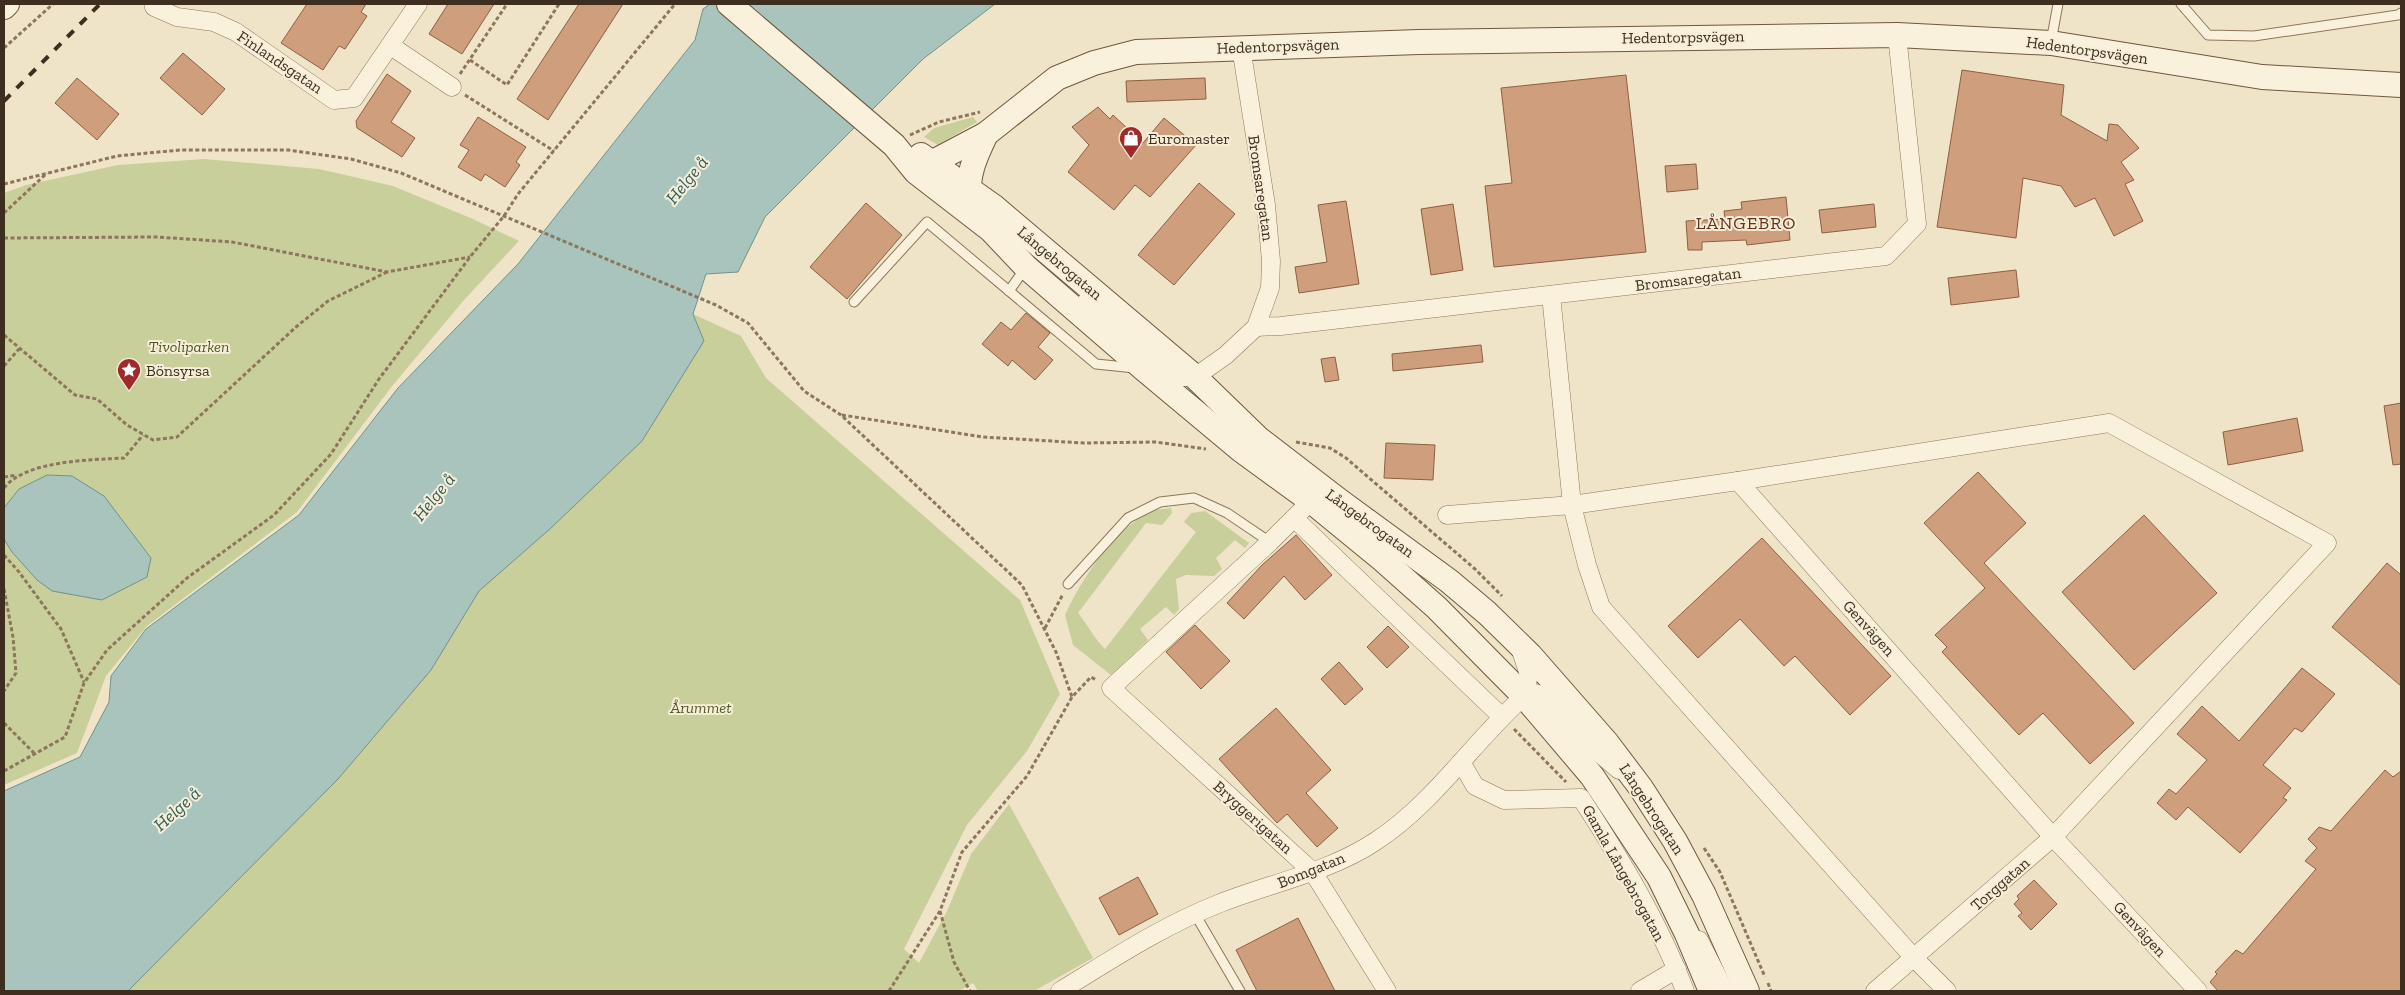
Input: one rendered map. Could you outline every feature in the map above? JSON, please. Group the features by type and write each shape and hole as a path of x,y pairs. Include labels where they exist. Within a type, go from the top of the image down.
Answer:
{"main road":[{"path":"4,7 7,4"},
{"name":"Långebrogatan","path":"729,4 888,141 916,172 991,230 1026,267 1145,370 1241,450 1311,501 1437,608 1524,696 1592,776 1659,877 1673,903 1711,991"},
{"name":"Hedentorpsvägen","path":"933,162 986,134 1057,78 1094,63 1136,52 1459,41 1897,35 2051,43 2262,77 2401,85"},
{"name":"Hedentorpsvägen","path":"968,212 968,179 974,159 986,134"},
{"name":"Långebrogatan","path":"888,141 924,156 993,206 1195,376 1259,439 1449,581 1487,613 1519,644 1607,743 1675,841 1704,895 1747,991"}],"street":[{"name":"Finlandsgatan","path":"154,7 177,17 214,22 230,28 334,100 354,98 418,4"},
{"name":"Bromsaregatan","path":"1256,327 1281,326 1886,256 1917,224 1897,35"},
{"path":"391,46 452,87"},
{"name":"Bromsaregatan","path":"1195,376 1226,355 1256,327 1270,288 1271,261 1266,205 1241,47"},
{"path":"991,230 1168,372 1180,378 1195,376"},
{"path":"1551,295 1572,505 1587,565 1601,607 1914,958 1947,991"},
{"name":"Torggatan","path":"1738,481 2109,422 2327,543 2054,837 1875,991"},
{"path":"1447,515 1572,505 1738,481"},
{"name":"Genvägen","path":"1738,481 2054,837 2198,991"},
{"name":"Långebrogatan","path":"1111,688 1270,542 1311,501"},
{"path":"1294,518 1502,716"},
{"path":"1519,644 1529,675 1524,696 1535,693 1543,696 1557,708 1593,748 1640,788"},
{"name":"Bryggerigatan","path":"1111,688 1313,872 1387,991"},
{"name":"Bomgatan","path":"1060,991 1142,942 1195,914 1219,903 1313,872 1376,842 1406,817 1462,762 1502,716 1524,696"},
{"name":"Gamla Långebrogatan","path":"1462,762 1475,786 1504,800 1582,798 1616,853 1677,969 1686,991"},
{"path":"1673,903 1699,938 1725,991"},
{"path":"1640,991 1677,969"}],"lane":[{"path":"2051,43 2058,4"},
{"path":"2181,4 2208,35 2254,36 2398,15 2401,13"},
{"path":"854,302 927,222 1096,364 1145,370"},
{"path":"1009,291 1026,267"},
{"path":"1068,584 1128,518 1160,502 1194,498 1227,514 1270,542"},
{"path":"1195,914 1240,991"}],"path":[{"path":"4,48 53,4"},
{"path":"507,4 470,60 507,85 560,4"},
{"path":"4,770 65,737 84,683 107,650 187,578 274,515 331,454 379,379 470,257 504,216 518,194 675,4"},
{"path":"452,87 554,151"},
{"path":"4,184 117,156 180,150 288,150 351,159 401,173 716,305 748,323 804,391 841,415 1022,586 1056,652 1072,697"},
{"path":"4,213 47,172"},
{"path":"4,238 157,237 232,242 388,272"},
{"path":"4,335 75,395 97,399 127,425 152,440 177,437 296,327 328,301 388,272 470,257"},
{"path":"4,366 19,349"},
{"path":"841,415 983,436 1084,443 1156,442 1189,445 1213,450"},
{"path":"4,478 64,463 124,458 144,434"},
{"path":"4,488 20,474"},
{"path":"4,555 19,572 61,629 84,683"},
{"path":"1044,629 1068,584"},
{"path":"4,589 13,637 16,673 4,691"},
{"path":"889,991 940,911 962,852 1027,776 1072,697 1091,678 1111,688"},
{"path":"1502,716 1582,798"},
{"path":"4,723 35,754"},
{"path":"940,911 954,962 970,991"}],"green space":[{"path":"973,117 977,122 938,145 924,137 934,128"},
{"name":"Tivoliparken","path":"204,159 319,169 393,186 473,219 519,241 464,300 393,385 297,512 147,626 106,676 77,753 4,785 4,193 26,185 118,165"},
{"name":"Årummet","path":"693,314 741,336 766,378 1020,600 1060,694 1027,751 967,825 904,949 919,963 947,911 971,854 1009,804 1093,958 1034,991 978,991 973,983 959,991 4,991 4,984 704,341"},
{"path":"1171,508 1172,513 1162,525 1146,523 1078,613 1105,649 1196,532 1184,522 1191,513 1205,511 1249,543 1245,548 1235,540 1216,558 1222,569 1214,576 1186,575 1176,579 1179,609 1174,615 1166,607 1140,629 1148,640 1111,675 1073,645 1065,615 1090,570 1125,529 1152,511"}],"water":[{"name":"Helge å","path":"710,4 995,4 923,59 765,217 738,272 706,274 693,314 704,341 642,441 551,528 479,591 431,670 338,779 128,991 4,991 4,791 80,757 109,702 111,676 146,629 299,515 398,388 518,264 695,40 703,9"},
{"path":"47,475 72,476 104,496 151,558 147,577 102,600 52,591 37,580 12,552 4,539 4,508 19,489"}],"building":[{"path":"307,4 366,4 361,12 367,16 345,49 339,46 323,70 281,43"},
{"path":"448,4 494,4 462,54 429,34"},
{"path":"579,4 623,4 548,120 517,99"},
{"path":"183,53 225,89 202,115 160,78"},
{"path":"1962,70 2064,85 2061,115 2107,141 2109,124 2118,125 2139,148 2121,162 2134,180 2125,184 2143,221 2114,236 2095,198 2075,207 2061,186 2023,178 2016,238 1937,227"},
{"path":"387,74 411,91 391,122 415,138 402,157 357,128 356,121"},
{"path":"1626,75 1646,252 1494,267 1485,186 1512,183 1501,88"},
{"path":"77,78 119,114 97,140 55,103"},
{"path":"1205,78 1206,99 1127,102 1126,81"},
{"name":"Euromaster","path":"1098,107 1110,119 1113,115 1143,143 1164,118 1196,145 1150,197 1135,185 1114,210 1068,172 1089,145 1072,127"},
{"path":"478,117 526,147 516,162 520,165 505,187 485,174 481,181 458,167 469,150 460,145"},
{"path":"1696,164 1698,189 1667,192 1665,166"},
{"path":"1199,183 1235,214 1174,285 1138,255"},
{"path":"1786,197 1790,240 1747,245 1746,240 1702,242 1702,250 1688,250 1686,221 1725,219 1724,211 1742,209 1741,202"},
{"path":"1346,201 1359,284 1299,293 1295,267 1327,262 1318,205"},
{"path":"866,203 902,235 847,299 810,267"},
{"path":"1453,204 1463,270 1431,275 1421,209"},
{"path":"1874,204 1876,227 1822,233 1819,210"},
{"path":"2016,270 2019,297 1951,305 1948,278"},
{"path":"1026,313 1050,333 1038,347 1053,360 1035,380 1012,360 1008,366 982,344 1001,322 1011,330"},
{"path":"1481,345 1483,362 1393,371 1392,354"},
{"path":"1335,357 1339,380 1325,382 1321,359"},
{"path":"2401,403 2401,464 2393,465 2384,406"},
{"path":"2297,418 2303,451 2228,465 2223,432"},
{"path":"1386,443 1435,445 1433,480 1384,478"},
{"path":"1978,472 2026,523 1984,563 2134,723 2090,764 2043,713 2019,735 1942,652 1947,647 1935,635 1985,588 1924,523"},
{"path":"2144,515 2217,593 2134,670 2062,592"},
{"path":"1296,535 1332,575 1305,600 1284,576 1244,619 1227,603 1262,565"},
{"path":"1762,538 1891,676 1850,715 1795,656 1784,666 1740,619 1698,658 1668,626"},
{"path":"2387,563 2401,575 2401,686 2332,627"},
{"path":"1195,625 1230,661 1201,689 1166,652"},
{"path":"1388,626 1409,647 1387,668 1367,647"},
{"path":"1339,662 1363,689 1345,705 1321,679"},
{"path":"2302,668 2335,694 2302,732 2295,728 2263,765 2291,788 2283,798 2287,800 2240,853 2188,807 2176,820 2157,803 2169,789 2176,794 2207,760 2177,734 2202,706 2239,741"},
{"path":"1276,708 1331,770 1306,793 1338,828 1317,847 1287,814 1277,823 1219,759"},
{"path":"2385,770 2393,777 2401,771 2401,991 2218,991 2210,982 2217,974 2215,972 2236,950 2243,954 2316,869 2305,861 2317,848 2308,839 2319,827 2331,831"},
{"path":"1138,877 1158,914 1119,935 1099,898"},
{"path":"2034,880 2057,904 2031,930 2018,916 2022,913 2014,904 2019,899 2017,896"},
{"path":"1298,918 1335,991 1257,991 1236,950"}],"railway":[{"path":"4,101 100,4"}],"place":[{"name":"Euromaster","path":"1131,159"},
{"name":"Bönsyrsa","path":"129,391"}],"district":[{"name":"LÅNGEBRO","path":"1746,223"}]}
